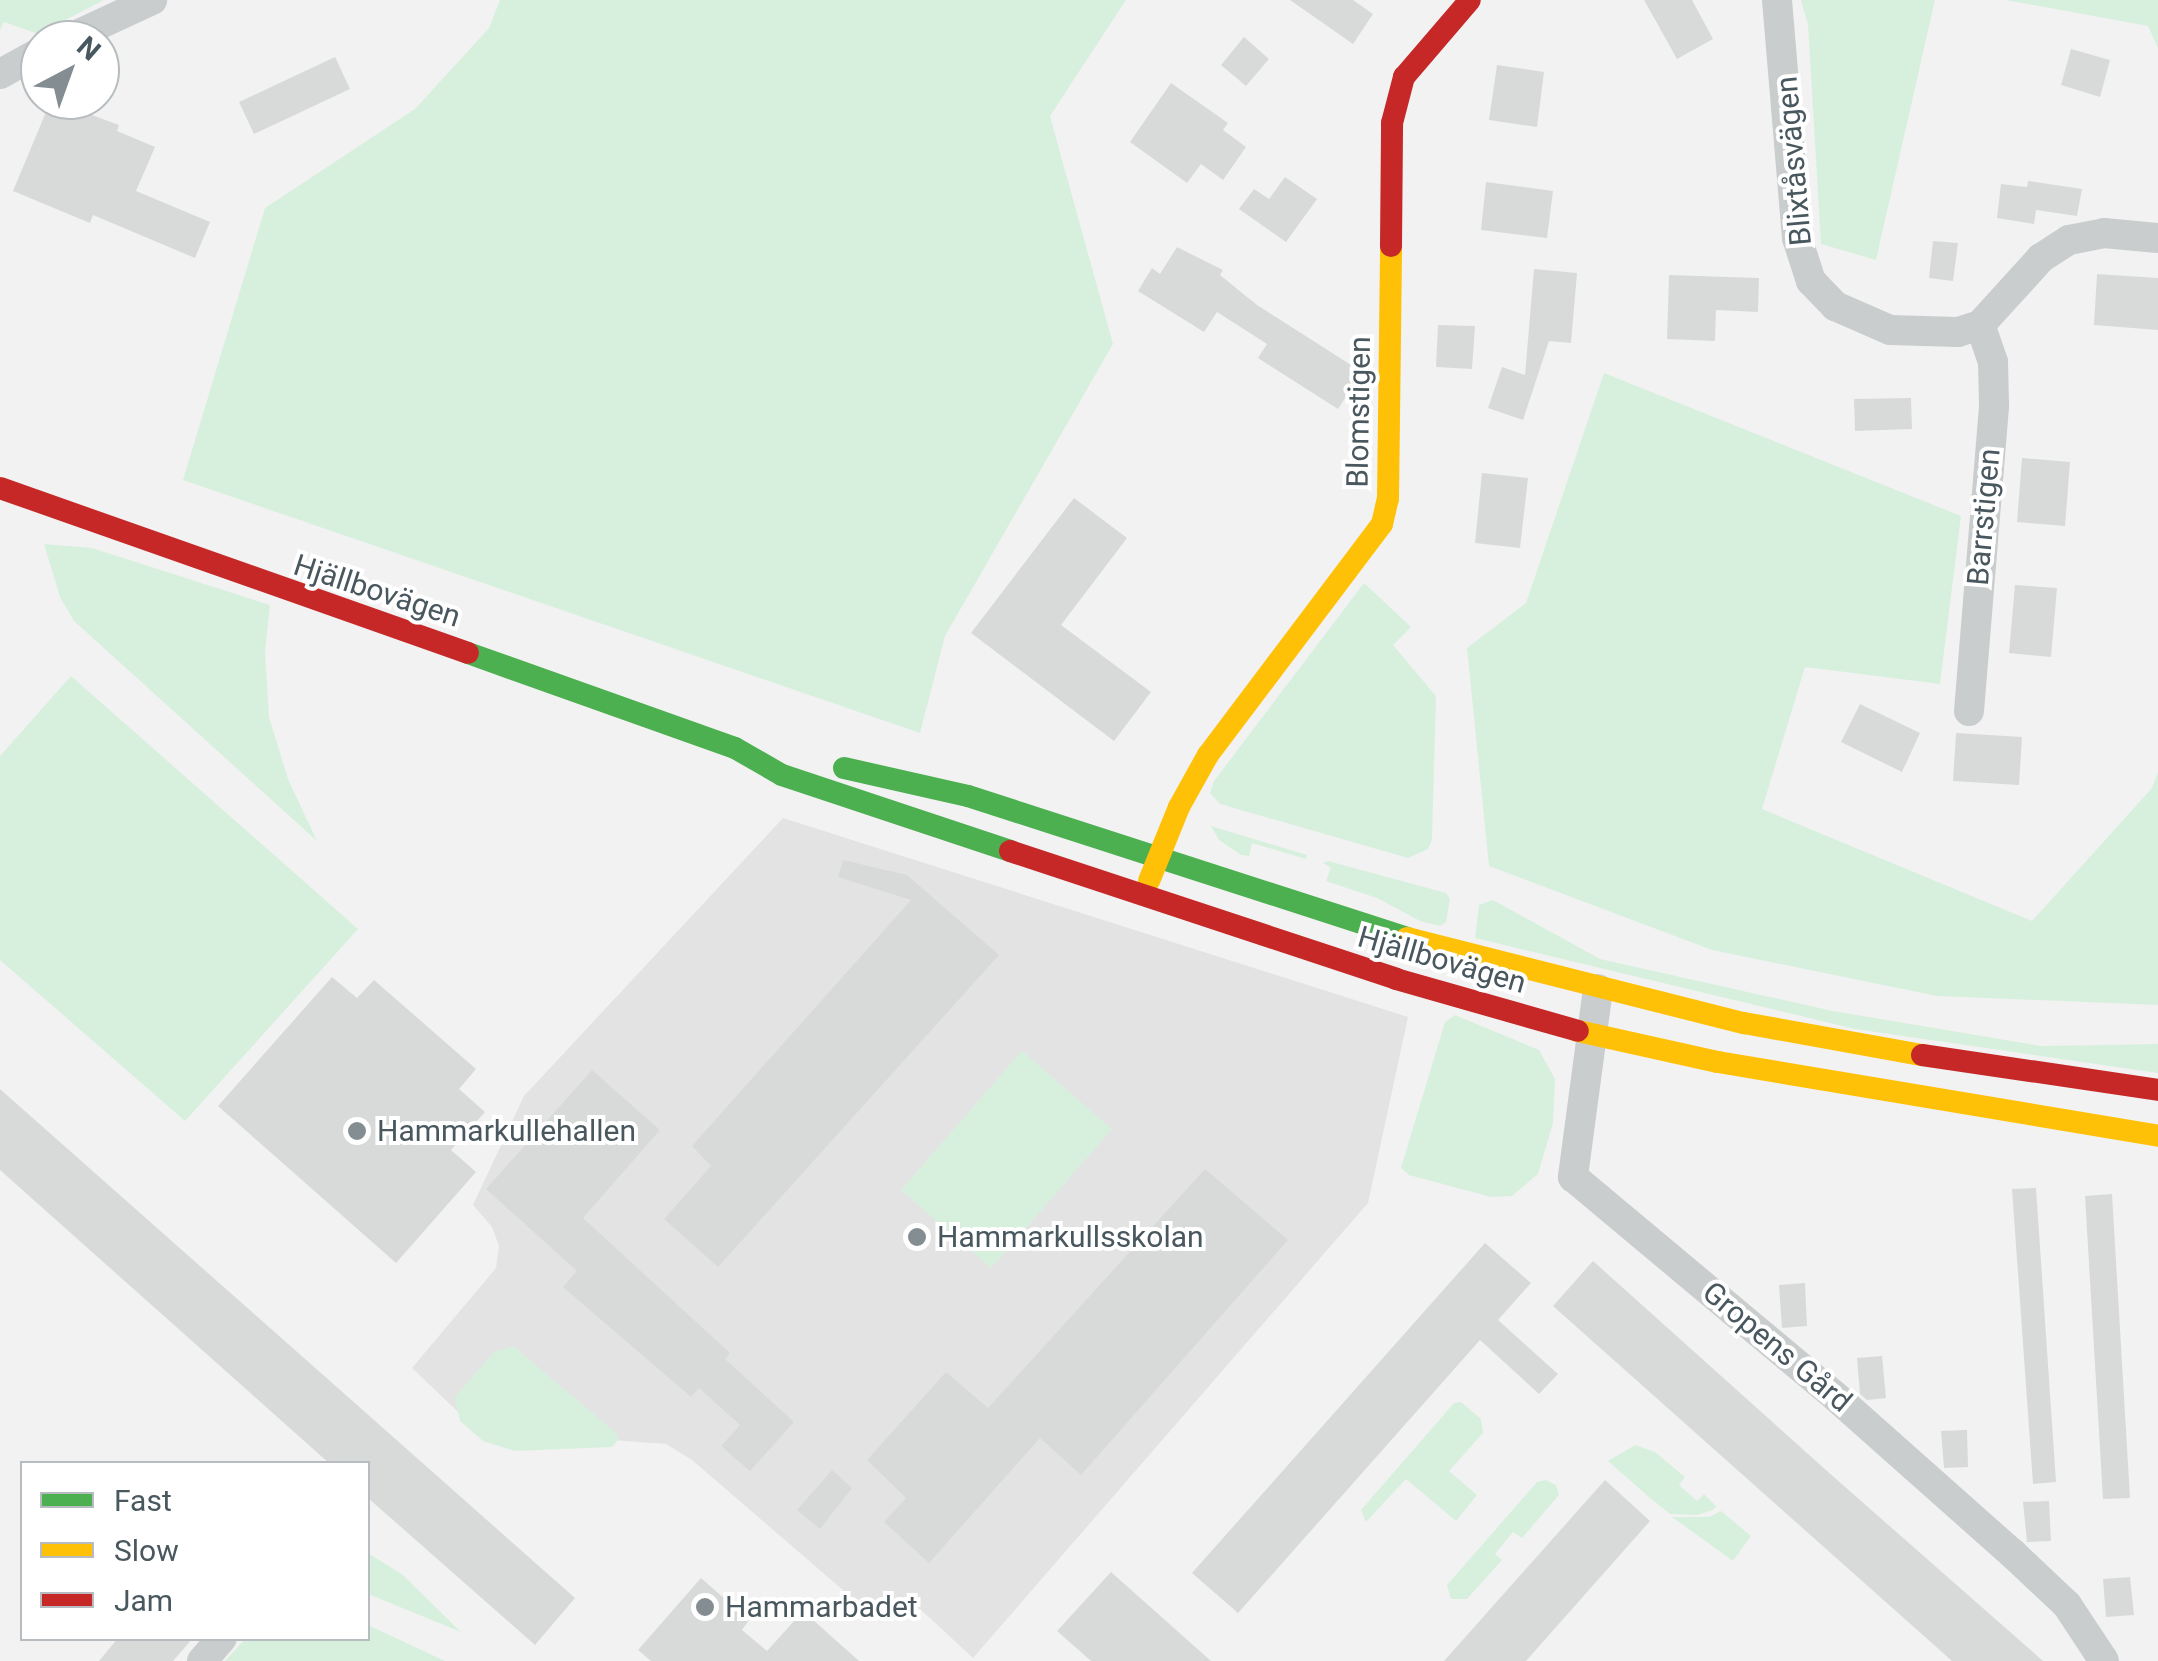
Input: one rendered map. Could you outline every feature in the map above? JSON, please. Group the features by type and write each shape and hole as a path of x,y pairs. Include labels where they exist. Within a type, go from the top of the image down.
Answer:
{"street":[{"path":"109,20 152,0"},
{"name":"Blomstigen","path":"1144,898 1158,855 1208,756 1382,524 1388,499 1392,123 1404,77 1470,0"},
{"name":"Blixtåsvägen","path":"1777,0 1798,238 1812,281 1835,306 1890,330 1929,334 1980,326"},
{"path":"1980,326 2040,258 2069,240 2104,233 2158,238"},
{"name":"Barrstigen","path":"1968,711 1994,404 1993,362 1980,326"},
{"name":"Hjällbovägen","path":"0,488 247,580 736,748 782,775 1396,980 1588,1034 1818,1081 2158,1136"},
{"name":"Hjällbovägen","path":"736,748 790,755 968,796 1420,942 1598,988 1798,1034 1964,1063 2158,1090"},
{"name":"Gropens Gård","path":"1598,988 1588,1034 1573,1177 1836,1398 2012,1553 2067,1605 2104,1661"},
{"path":"202,1661 219,1641"}],"shaded area":[{"name":"Hammarkullsskolan","path":"783,818 1408,1017 1368,1203 973,1658 906,1596 880,1622 692,1460 666,1444 477,1430 412,1368 496,1268 499,1246 492,1227 473,1205 524,1096"}],"green space":[{"path":"0,0 104,0 65,20 20,20 20,28 4,22 0,30"},
{"path":"500,0 1126,0 1050,116 1113,344 945,636 920,733 183,480 265,208 415,109 489,28"},
{"path":"1801,0 1935,0 1876,260 1821,244 1808,25"},
{"path":"2006,0 2158,0 2158,48 2148,26"},
{"path":"1604,373 1961,516 1940,684 1805,667 1762,809 2032,921 2152,788 2158,772 2158,1005 1937,996 1712,950 1489,866 1467,648 1526,603"},
{"path":"44,544 92,548 270,605 265,652 269,717 288,779 317,841 74,621 60,597"},
{"path":"1364,583 1411,627 1393,645 1436,696 1432,840 1428,849 1408,858 1220,804 1210,793 1214,781"},
{"path":"71,676 358,929 185,1121 0,960 0,756"},
{"path":"1211,826 1307,855 1306,859 1252,843 1249,856 1241,855 1219,840"},
{"path":"1328,861 1446,893 1450,899 1446,922 1440,926 1420,921 1377,898 1326,881 1331,868 1323,863"},
{"path":"1493,900 1600,959 1833,1011 2041,1046 2158,1044 2158,1073 1855,1029 1475,938 1479,905"},
{"path":"1455,1015 1539,1050 1555,1079 1553,1123 1538,1174 1512,1196 1491,1197 1409,1175 1401,1168 1445,1022"},
{"path":"1022,1051 1112,1129 991,1268 901,1190"},
{"path":"513,1346 616,1433 618,1440 612,1447 515,1451 483,1441 460,1421 455,1397 494,1352"},
{"path":"1461,1402 1481,1419 1483,1433 1449,1471 1477,1495 1456,1521 1406,1479 1366,1522 1361,1510 1454,1403"},
{"path":"1635,1445 1655,1452 1685,1477 1679,1485 1697,1501 1704,1494 1716,1506 1713,1510 1697,1515 1670,1514 1608,1461"},
{"path":"1546,1480 1556,1485 1559,1495 1522,1538 1513,1532 1495,1554 1502,1560 1467,1599 1451,1599 1447,1585 1537,1482"},
{"path":"1721,1511 1751,1536 1733,1561 1672,1517 1709,1517"},
{"path":"370,1554 403,1575 461,1632 370,1595"},
{"path":"370,1626 445,1661 225,1661 243,1641 370,1641"}],"building":[{"path":"1290,0 1353,0 1373,14 1353,44"},
{"path":"1644,0 1692,0 1713,39 1677,59"},
{"path":"1244,37 1269,59 1246,86 1221,65"},
{"path":"2071,49 2110,60 2100,97 2061,85"},
{"path":"335,57 350,89 254,134 239,102"},
{"path":"1497,65 1544,72 1537,127 1489,120"},
{"path":"1171,83 1228,123 1223,130 1246,147 1223,180 1201,164 1187,183 1130,142"},
{"path":"43,120 105,120 119,125 117,131 155,147 136,191 210,222 195,258 93,215 90,223 13,191"},
{"path":"1285,177 1317,199 1286,242 1239,209 1254,189 1269,199"},
{"path":"2028,181 2082,189 2077,216 2036,210 2034,224 1997,218 2001,184 2027,187"},
{"path":"1486,182 1553,191 1547,238 1481,230"},
{"path":"1933,241 1958,243 1953,281 1929,278"},
{"path":"1177,247 1223,270 1220,275 1257,305 1362,372 1338,409 1258,358 1267,344 1217,312 1204,332 1138,291 1152,268 1160,274"},
{"path":"1534,269 1577,273 1571,343 1549,341 1523,420 1488,408 1502,367 1525,375"},
{"path":"2097,274 2158,278 2158,330 2094,325"},
{"path":"1669,275 1759,278 1758,312 1716,310 1715,341 1667,339"},
{"path":"1438,325 1475,326 1472,369 1436,367"},
{"path":"1911,398 1912,429 1855,431 1854,399"},
{"path":"2022,458 2070,462 2065,526 2017,522"},
{"path":"1482,473 1528,478 1520,548 1475,543"},
{"path":"1074,498 1127,538 1061,625 1151,692 1114,741 971,633"},
{"path":"2015,585 2057,588 2051,657 2009,653"},
{"path":"1860,704 1920,733 1902,772 1841,742"},
{"path":"1956,733 2022,737 2019,785 1953,781"},
{"path":"843,860 907,875 999,955 718,1267 664,1219 711,1166 692,1146 911,900 838,877"},
{"name":"Hammarkullehallen","path":"332,977 357,998 374,980 476,1069 459,1089 485,1112 451,1150 476,1172 396,1263 218,1106"},
{"path":"592,1070 660,1130 583,1218 730,1353 725,1359 794,1422 750,1471 721,1446 740,1425 699,1388 691,1397 563,1287 577,1271 486,1189"},
{"path":"0,1089 575,1598 535,1645 370,1500 370,1461 327,1461 0,1170"},
{"name":"Hammarkullsskolan","path":"1205,1169 1288,1240 1081,1475 1040,1438 929,1563 884,1522 906,1498 867,1460 946,1372 988,1408"},
{"path":"2036,1188 2056,1482 2033,1484 2012,1189"},
{"path":"2112,1194 2130,1498 2103,1499 2085,1196"},
{"path":"1485,1243 1531,1283 1498,1320 1558,1374 1539,1394 1480,1340 1238,1613 1192,1573"},
{"path":"1593,1261 2043,1661 1952,1661 1553,1306"},
{"path":"1805,1283 1807,1326 1782,1328 1779,1285"},
{"path":"1882,1356 1886,1398 1867,1400 1860,1394 1857,1358"},
{"path":"1967,1430 1968,1467 1944,1468 1941,1431"},
{"path":"832,1470 852,1488 820,1529 797,1510"},
{"path":"1605,1480 1650,1521 1526,1661 1444,1661"},
{"path":"2049,1501 2051,1541 2027,1542 2023,1502"},
{"path":"1111,1572 1211,1661 1091,1661 1057,1631"},
{"path":"2130,1577 2134,1615 2106,1617 2103,1579"},
{"name":"Hammarbadet","path":"701,1578 749,1620 742,1630 767,1651 803,1611 859,1661 651,1661 638,1650"},
{"path":"116,1641 190,1641 173,1661 99,1661"}],"traffic: fast":[{"path":"468,653 735,748 782,775 1010,851"},
{"path":"844,768 968,796 1407,938"}],"traffic: slow":[{"path":"1149,881 1179,807 1208,755 1382,524 1388,499 1391,246"},
{"path":"1407,938 1744,1023 1922,1055"},
{"path":"1578,1031 1718,1062 2158,1136"}],"traffic: jam":[{"path":"1391,246 1392,123 1404,77 1470,0"},
{"path":"0,488 468,653"},
{"path":"1010,851 1396,979 1578,1031"},
{"path":"1922,1055 2158,1090"}],"place":[{"name":"Hammarkullehallen","path":"357,1131"},
{"name":"Hammarkullsskolan","path":"917,1237"},
{"name":"Hammarbadet","path":"705,1607"}]}
